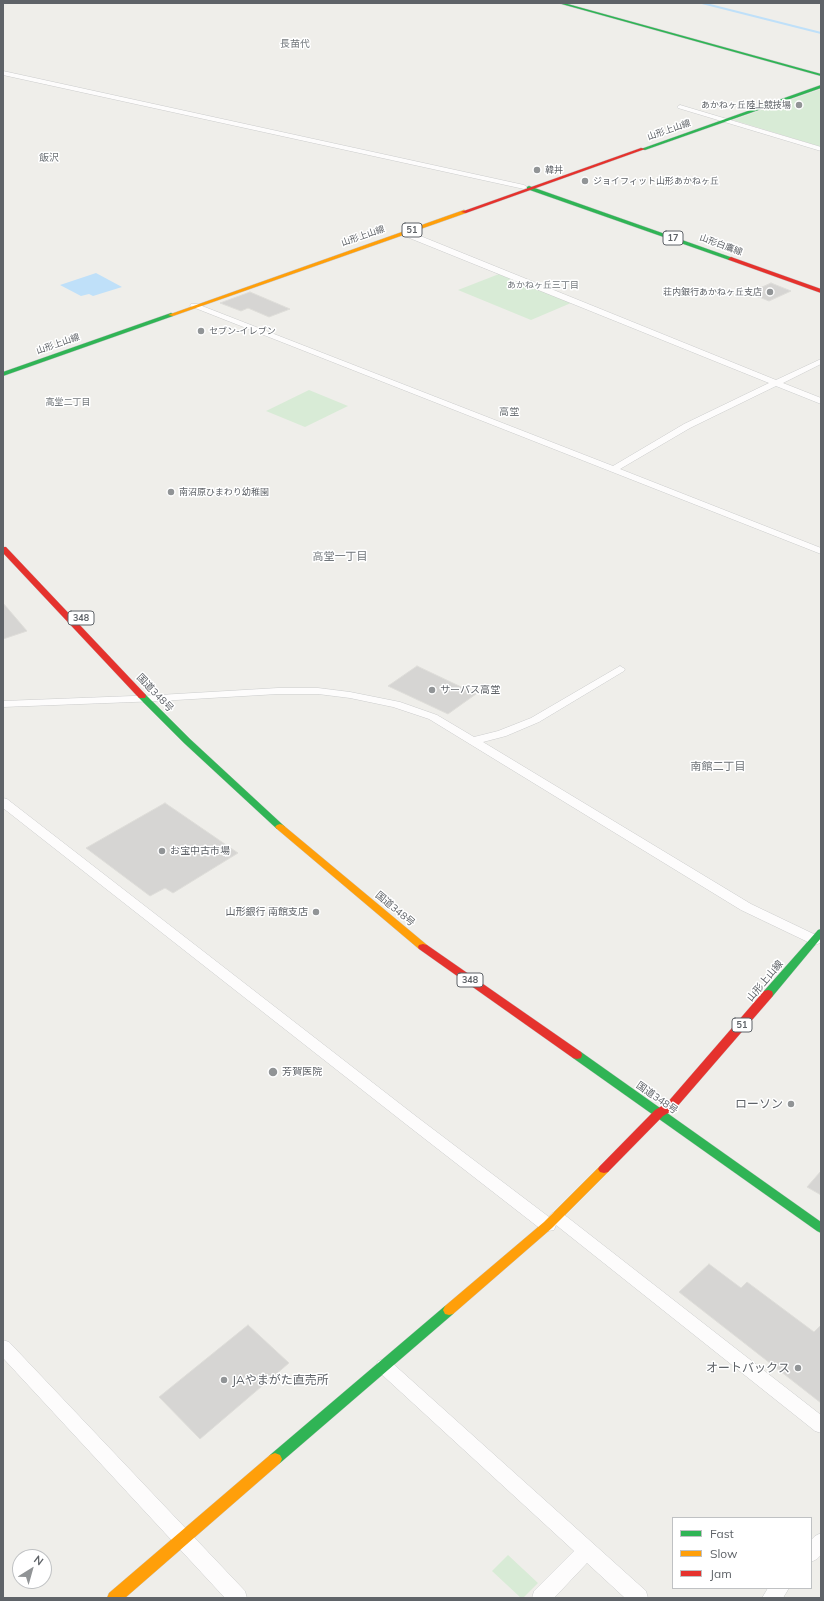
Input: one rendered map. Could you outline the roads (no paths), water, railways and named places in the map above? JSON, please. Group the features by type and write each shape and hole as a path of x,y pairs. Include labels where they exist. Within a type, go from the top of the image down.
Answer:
{"main road":[{"path":"560,3 821,74"},
{"name":"山形上山線","path":"3,374 722,119 821,82"},
{"name":"山形上山線","path":"722,119 821,86"},
{"name":"山形上山線","path":"3,368 528,188"},
{"name":"山形白鷹線","path":"528,188 821,291"},
{"name":"国道348号","path":"5,546 87,624"},
{"name":"国道348号","path":"5,546 145,699 187,741 294,840 423,948 821,1228"},
{"name":"国道348号","path":"148,687 170,709"},
{"path":"253,789 292,827 362,883"},
{"name":"山形上山線","path":"114,1598 553,1221 659,1113 671,1106 818,936"}],"street":[{"path":"3,73 528,188"},
{"path":"680,106 821,149"},
{"path":"405,232 821,401"},
{"path":"194,306 821,551"},
{"path":"613,470 687,426 821,361"},
{"path":"473,741 502,734 535,720 562,706 620,669"},
{"path":"3,704 145,699 278,691 318,691 350,695 396,704 433,717 746,906 818,936"},
{"path":"3,802 821,1425"},
{"path":"3,1347 238,1598"},
{"path":"384,1366 639,1598"},
{"path":"812,1552 821,1542"},
{"path":"541,1598 586,1551"},
{"path":"771,1598 779,1589"}],"water":[{"path":"96,273 122,287 93,296 89,294 81,296 60,285"}],"waterway":[{"path":"702,3 821,33"}],"place":[{"name":"あかねヶ丘陸上競技場","path":"799,105"},
{"name":"韓丼","path":"537,170"},
{"name":"ジョイフィット山形あかねヶ丘","path":"585,181"},
{"name":"荘内銀行あかねヶ丘支店","path":"770,292"},
{"name":"セブン-イレブン","path":"201,331"},
{"name":"南沼原ひまわり幼稚園","path":"171,492"},
{"name":"サーパス高堂","path":"432,690"},
{"name":"お宝中古市場","path":"162,851"},
{"name":"山形銀行 南館支店","path":"316,912"},
{"name":"芳賀医院","path":"273,1072"},
{"name":"ローソン","path":"791,1104"},
{"name":"オートバックス","path":"798,1368"},
{"name":"JAやまがた直売所","path":"224,1380"}],"district":[{"name":"長苗代","path":"295,44"},
{"name":"飯沢","path":"49,158"},
{"name":"あかねヶ丘三丁目","path":"543,285"},
{"name":"高堂二丁目","path":"68,402"},
{"name":"高堂","path":"509,412"},
{"name":"高堂一丁目","path":"340,557"},
{"name":"南館二丁目","path":"718,767"}]}
